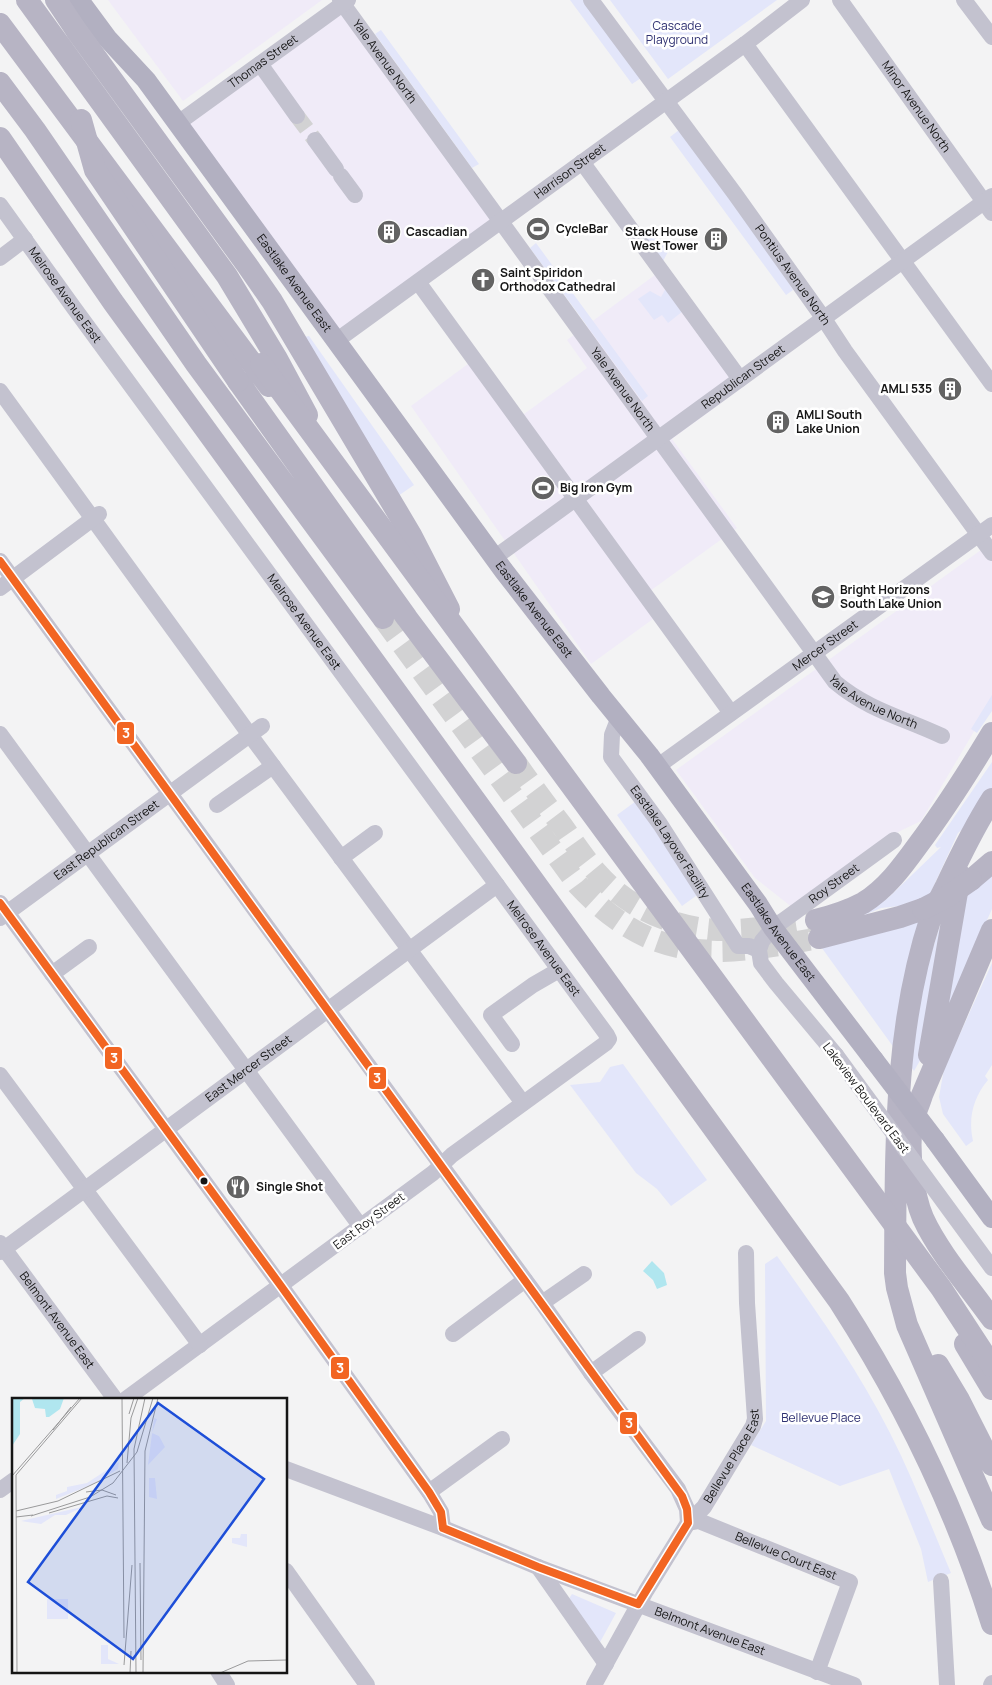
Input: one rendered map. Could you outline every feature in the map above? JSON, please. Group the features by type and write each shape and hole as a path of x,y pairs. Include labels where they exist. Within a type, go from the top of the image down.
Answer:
{"highway":[{"path":"27,0 227,276 278,359 346,489"},
{"path":"35,0 44,25"},
{"path":"56,0 247,265 295,338 411,535 474,656"},
{"path":"0,12 941,1288 992,1366"},
{"path":"4,26 346,489 865,1199 933,1296 992,1389"},
{"path":"0,83 35,130 196,364 383,618"},
{"path":"81,120 95,170 238,381 407,618 516,763"},
{"path":"0,138 119,310 838,1301 886,1378 928,1458 963,1541 992,1624"},
{"path":"992,733 949,802 914,851 887,884 863,903 841,913 818,929 905,915 923,909 948,896 992,862"},
{"path":"992,799 965,844 932,915 913,987 903,1046 896,1176 895,1273 901,1302 915,1345 992,1520"},
{"path":"922,1095 965,844"},
{"path":"992,930 922,1095 913,1122 910,1148 923,1218 936,1242 992,1319"},
{"path":"992,958 925,1120 921,1150 934,1215 992,1297"},
{"path":"901,1302 959,1400 992,1465"}],"main road":[{"name":"Eastlake Avenue East","path":"78,0 107,38 146,80 494,558 658,766 758,904 773,928 935,1140 992,1218"}],"street":[{"name":"Pontius Avenue North","path":"591,0 992,553"},
{"name":"Harrison Street","path":"336,341 802,0"},
{"name":"Minor Avenue North","path":"840,0 989,203"},
{"path":"964,0 992,38"},
{"name":"Thomas Street","path":"178,123 343,1"},
{"name":"Yale Avenue North","path":"343,1 500,221 835,682 852,696 888,714 912,722 942,736"},
{"path":"744,44 992,384"},
{"path":"260,64 297,116"},
{"path":"315,140 355,195"},
{"path":"582,162 740,379"},
{"name":"Republican Street","path":"494,558 903,260 989,203"},
{"name":"Melrose Avenue East","path":"0,205 609,1040"},
{"path":"0,258 26,239"},
{"path":"418,282 731,713"},
{"path":"0,392 96,516 256,731 273,766 523,1103"},
{"path":"6,583 96,516"},
{"name":"Mercer Street","path":"658,766 992,525"},
{"path":"0,561 6,583 169,794 442,1165 682,1496 687,1509 688,1523"},
{"name":"Eastlake Layover Facility","path":"619,718 612,735 611,757 660,824 738,946 749,946 759,950"},
{"name":"East Republican Street","path":"2,911 87,854 256,731"},
{"path":"0,734 361,1227"},
{"path":"217,805 273,766"},
{"path":"341,858 375,833"},
{"name":"Roy Street","path":"773,928 894,840"},
{"name":"East Mercer Street","path":"2,1248 85,1191 497,885"},
{"path":"2,911 52,974 281,1286 429,1492 441,1512 443,1528"},
{"path":"759,950 762,941 773,928"},
{"path":"52,974 89,947"},
{"name":"Lakeview Boulevard East","path":"759,950 761,963 836,1055 992,1268"},
{"path":"512,1044 491,1015 533,985 559,970"},
{"name":"East Roy Street","path":"127,1398 361,1227 442,1165 452,1155 609,1040"},
{"path":"0,1075 200,1345"},
{"name":"Belmont Avenue East","path":"2,1248 114,1398"},
{"name":"Bellevue Place East","path":"594,1685 638,1604 688,1523 704,1507 756,1419 747,1303 746,1253"},
{"path":"542,1303 584,1274"},
{"path":"453,1334 525,1280"},
{"path":"592,1373 638,1340"},
{"path":"429,1492 502,1439"},
{"name":"Belmont Avenue East","path":"288,1471 443,1528 538,1567 854,1685"},
{"path":"0,1490 12,1481"},
{"name":"Bellevue Court East","path":"688,1523 699,1521 850,1582 817,1672"},
{"path":"538,1567 606,1664"},
{"path":"288,1574 367,1685"},
{"path":"941,1580 947,1685"},
{"path":"219,1672 227,1685"}],"shaded area":[{"path":"108,0 322,0 183,101"},
{"path":"342,4 500,221 336,341 178,123"},
{"path":"663,269 747,384 672,439 737,528 650,591 664,611 591,664 411,406 476,358 520,417 587,368 567,340"},
{"path":"992,542 992,701 921,821 900,831 793,908 755,878 676,770"}],"green space":[{"path":"570,0 584,0 641,78 632,84"},
{"name":"Cascade Playground","path":"610,0 777,0 668,79"},
{"path":"381,30 479,164 472,168 375,34"},
{"path":"679,130 776,261 793,290 786,295 670,137"},
{"path":"634,226 671,246 662,263"},
{"path":"536,243 648,396 642,401 530,248"},
{"path":"666,288 683,311 668,323 662,315 654,320 638,299 650,291 661,297"},
{"path":"309,336 414,485 398,496 304,337"},
{"path":"992,695 992,711 977,733 971,729"},
{"path":"992,762 992,801 986,809 958,833 930,894 900,906 881,908 860,917 888,898 941,847 937,848 935,845"},
{"path":"643,796 700,893 682,906 617,815"},
{"path":"992,873 992,909 937,1031 914,1071 909,1064 925,972 940,926 952,904"},
{"path":"923,918 897,1052 819,944"},
{"path":"992,963 992,1065 985,1076 988,1080 975,1101 971,1124 973,1141 966,1146 943,1114 939,1097 944,1069"},
{"path":"623,1064 707,1180 671,1206 657,1189 636,1173 570,1085 600,1082 610,1067"},
{"name":"Bellevue Place","path":"777,1256 837,1342 878,1410 922,1502 951,1573 928,1582 921,1549 889,1469 840,1486 751,1445 766,1421 765,1264"},
{"path":"572,1594 616,1613 599,1644 568,1600"}],"water":[{"path":"652,1261 664,1273 667,1285 657,1289 653,1280 643,1271"}],"tunnel":[{"path":"297,116 315,140"},
{"path":"383,618 578,885 606,911 634,930 661,942 689,949 718,951 749,949 819,938"},
{"path":"516,763 597,873 622,896 652,914 684,925 718,930 755,929 816,920"}],"transit line":[{"name":"3","path":"0,561 682,1496 687,1509 688,1523 638,1604"},
{"name":"3","path":"0,903 281,1286 429,1492 441,1512 443,1528"},
{"name":"3","path":"443,1528 538,1567 638,1604"}],"place":[{"name":"CycleBar","path":"538,229"},
{"name":"Cascadian","path":"389,232"},
{"name":"Stack House West Tower","path":"716,239"},
{"name":"Saint Spiridon Orthodox Cathedral","path":"483,280"},
{"name":"AMLI 535","path":"950,389"},
{"name":"AMLI South Lake Union","path":"778,422"},
{"name":"Big Iron Gym","path":"543,488"},
{"name":"Bright Horizons South Lake Union","path":"823,597"},
{"name":"Single Shot","path":"238,1187"}]}
